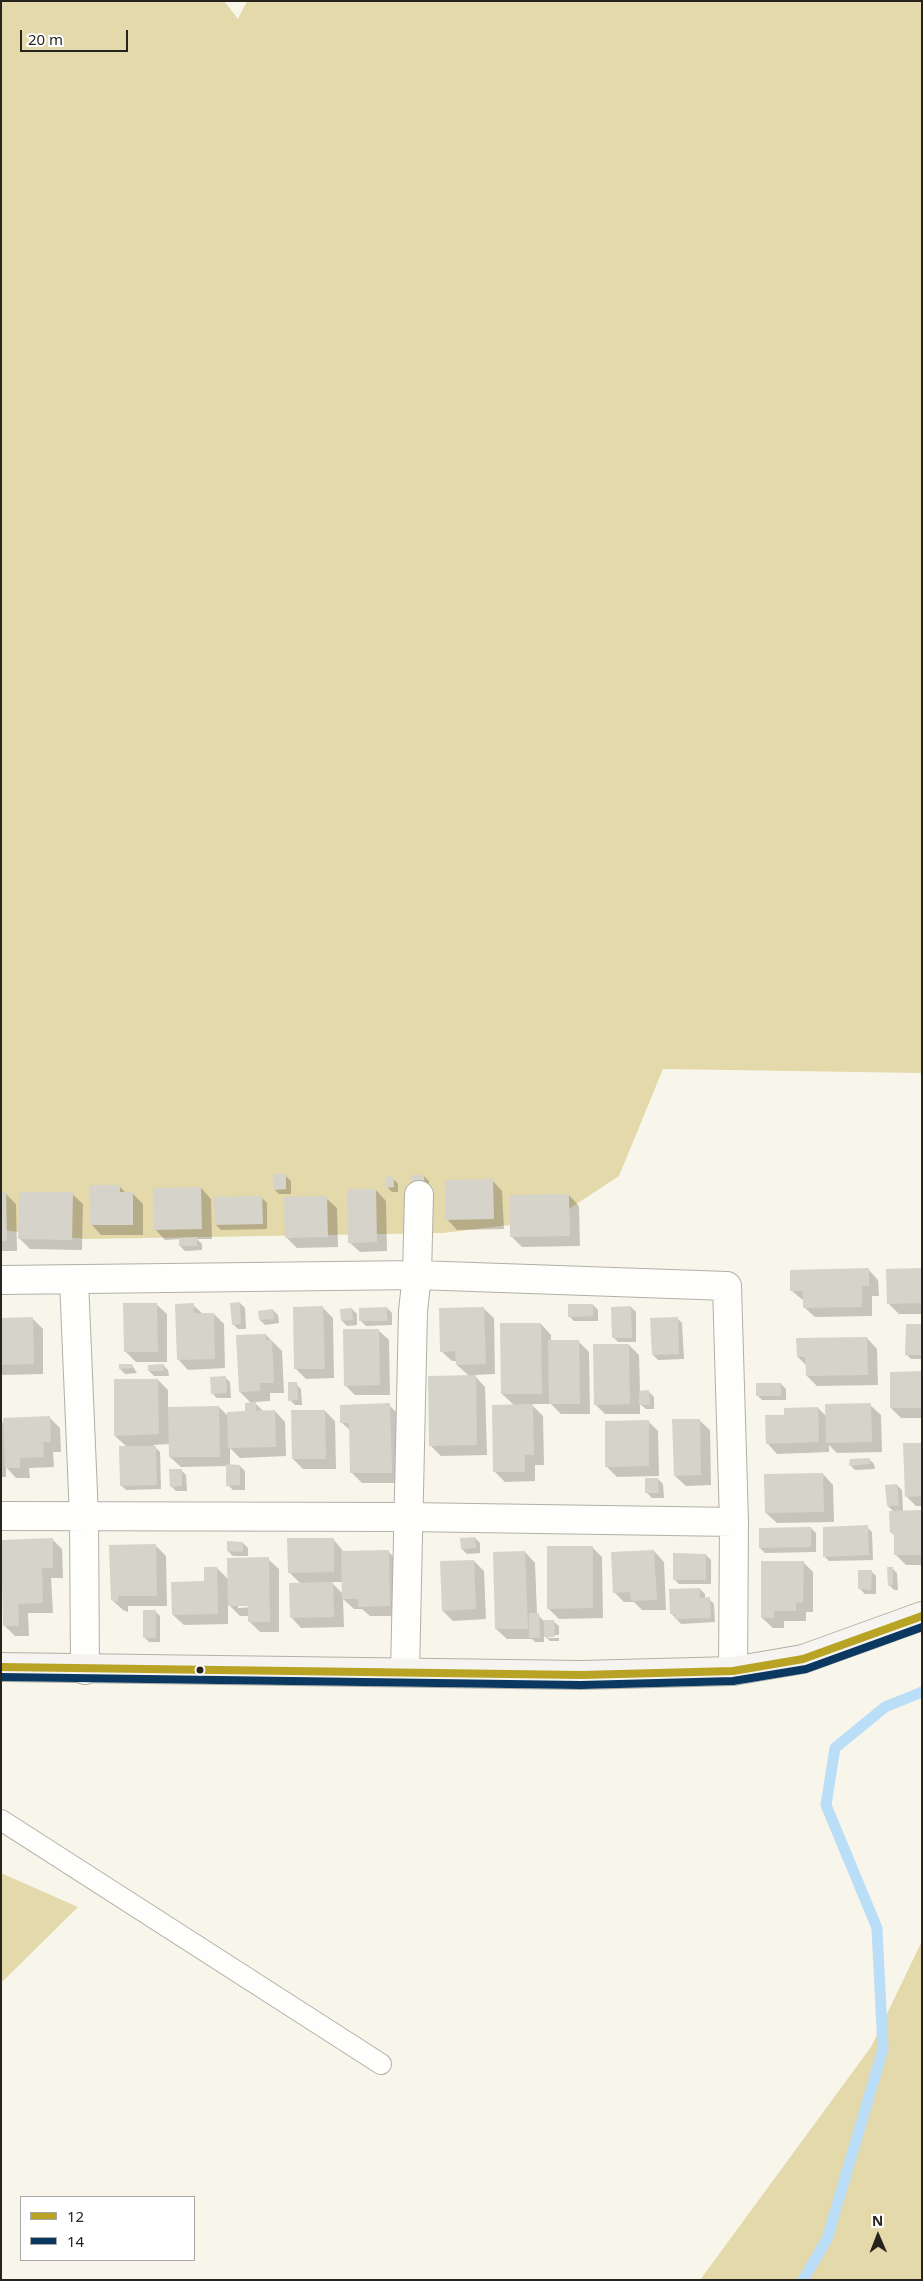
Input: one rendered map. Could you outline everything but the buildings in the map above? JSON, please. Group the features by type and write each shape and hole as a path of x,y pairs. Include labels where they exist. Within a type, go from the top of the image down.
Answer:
{"main road":[{"path":"1,1667 85,1670 581,1675 733,1671 803,1659 922,1616"}],"street":[{"path":"405,1672 413,1311 417,1276 419,1195"},
{"path":"1,1280 417,1276 726,1286 734,1522 733,1671"},
{"path":"74,1280 84,1517 85,1670"},
{"path":"1,1516 408,1517 734,1522"}],"lane":[{"path":"1,1820 381,2064"}],"shaded area":[{"path":"1,1 224,1 238,19 247,1 922,1 922,1073 663,1069 619,1176 552,1220 443,1233 86,1239 1,1230"},
{"path":"1,1873 78,1907 1,1983"},
{"path":"922,1941 922,2280 700,2280 871,2047"}],"waterway":[{"path":"803,2280 827,2239 883,2049 877,1928 826,1805 835,1748 885,1707 922,1692"}],"transit line":[{"name":"12","path":"1,1667 581,1675 733,1671 803,1659 922,1616"},
{"name":"14","path":"1,1677 581,1685 733,1681 806,1669 922,1627"}]}
